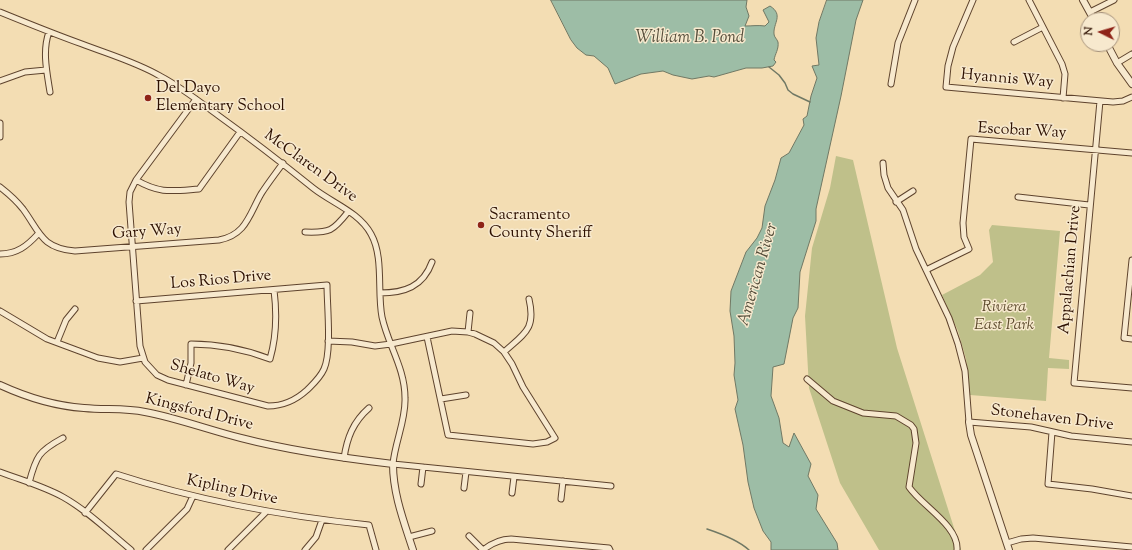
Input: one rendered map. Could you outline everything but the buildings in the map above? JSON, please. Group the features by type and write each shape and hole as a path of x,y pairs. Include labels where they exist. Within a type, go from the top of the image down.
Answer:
{"street":[{"path":"891,84 898,43 915,0"},
{"name":"Hyannis Way","path":"973,0 953,47 948,66 946,87 1100,101 1119,102 1132,97"},
{"path":"1029,0 1062,64 1065,81 1063,98"},
{"path":"1083,0 1090,12 1114,0"},
{"name":"McClaren Drive","path":"0,12 146,68 161,76 196,99 284,163 318,192 363,223 374,239 378,254 382,318 402,372 406,396 405,407 394,450 393,464"},
{"path":"1014,42 1043,27"},
{"path":"49,32 46,50 46,70 50,92"},
{"path":"1111,52 1132,84"},
{"path":"1117,62 1132,54"},
{"path":"0,81 25,72 46,70"},
{"name":"Shelato Way","path":"196,99 136,180 129,199 136,301 140,346 143,358 157,375 168,380 261,405 274,406 287,403 302,395 320,375 327,356 327,285 309,287"},
{"name":"Appalachian Drive","path":"1100,101 1089,205 1074,383 1132,388"},
{"path":"0,123 0,137"},
{"path":"136,180 148,187 163,191 199,189 240,132"},
{"name":"Escobar Way","path":"926,270 969,249 964,237 963,223 971,139 1132,153"},
{"name":"Gary Way","path":"0,187 10,194 22,207 38,234 49,244 68,251 219,240 235,234 245,225 265,188 284,163"},
{"path":"883,163 885,181 896,202 903,210 916,249 948,318 958,344 965,371 971,435 1009,550"},
{"path":"896,202 913,191"},
{"path":"1018,197 1089,205"},
{"path":"305,232 320,232 329,230 337,225 348,212"},
{"path":"0,254 20,250 30,243 38,234"},
{"path":"1132,260 1124,338 1132,339"},
{"path":"380,293 397,293 412,287 426,273 432,262"},
{"name":"Los Rios Drive","path":"136,301 309,287"},
{"path":"186,385 191,363 191,344 231,347 255,353 270,359 276,327 274,290"},
{"path":"504,352 525,333 529,326 532,316 529,299"},
{"path":"56,342 66,320 75,309"},
{"path":"0,311 56,342 107,361 126,362 143,358"},
{"path":"468,332 470,313"},
{"path":"328,341 352,342 374,346 391,344 452,331 468,332 494,343 504,352 512,364 523,387 555,438 547,442 533,444 448,435 427,337"},
{"path":"807,379 833,401 863,414 896,416 911,425 914,430 916,443 909,487 952,531 957,545 957,550"},
{"name":"Kingsford Drive","path":"0,385 56,404 84,408 142,411 250,440 344,458 393,464"},
{"path":"440,399 466,395"},
{"path":"344,458 351,430 358,419 369,408"},
{"name":"Stonehaven Drive","path":"969,422 1031,427 1084,438 1132,442"},
{"path":"1052,432 1048,484 1092,489 1132,496"},
{"path":"29,482 38,456 48,446 64,438"},
{"path":"413,550 397,496 393,464 611,486"},
{"path":"421,484 423,467"},
{"path":"0,472 54,492 85,512 131,550"},
{"path":"464,488 466,472"},
{"name":"Kipling Drive","path":"85,512 116,474 193,496 266,512 369,525 376,550"},
{"path":"512,493 514,477"},
{"path":"561,499 563,481"},
{"path":"146,550 187,509 193,496"},
{"path":"228,550 266,512"},
{"path":"305,550 316,537 322,520"},
{"path":"409,537 432,531"},
{"path":"469,536 483,550 499,540 511,539 609,548 610,550"},
{"path":"1007,543 1021,539 1033,538 1132,547"}],"green space":[{"path":"836,156 853,160 897,348 961,550 879,550 840,483 809,388 805,316 812,248 830,188"},
{"name":"Riviera East Park","path":"992,225 1060,231 1049,358 1069,360 1069,369 1048,368 1046,401 970,395 966,359 958,331 942,295 980,275 993,262 989,230"}],"water":[{"name":"William B. Pond","path":"551,0 747,0 746,7 749,16 745,26 765,26 769,22 763,10 770,6 774,9 777,16 774,30 774,36 778,42 774,60 776,62 773,66 746,68 714,77 709,76 692,79 663,71 641,74 615,84 608,68 594,56 586,55 577,48 571,40"},
{"name":"American River","path":"827,0 863,0 856,20 816,209 816,221 800,272 798,308 793,318 784,364 773,367 771,396 779,418 783,443 789,447 794,433 811,464 808,476 818,495 816,509 837,543 838,550 771,550 771,542 763,531 754,508 735,409 738,400 734,375 734,336 730,311 731,291 746,252 757,238 762,228 765,206 775,180 781,158 789,153 804,125 803,119 807,116 811,96 817,78 812,66 819,65 816,38 819,22"}],"waterway":[{"path":"769,67 779,75 788,90 810,102"},
{"path":"707,529 735,540 749,550"}],"place":[{"name":"Del Dayo Elementary School","path":"148,98"},
{"name":"Sacramento County Sheriff","path":"481,225"}]}
